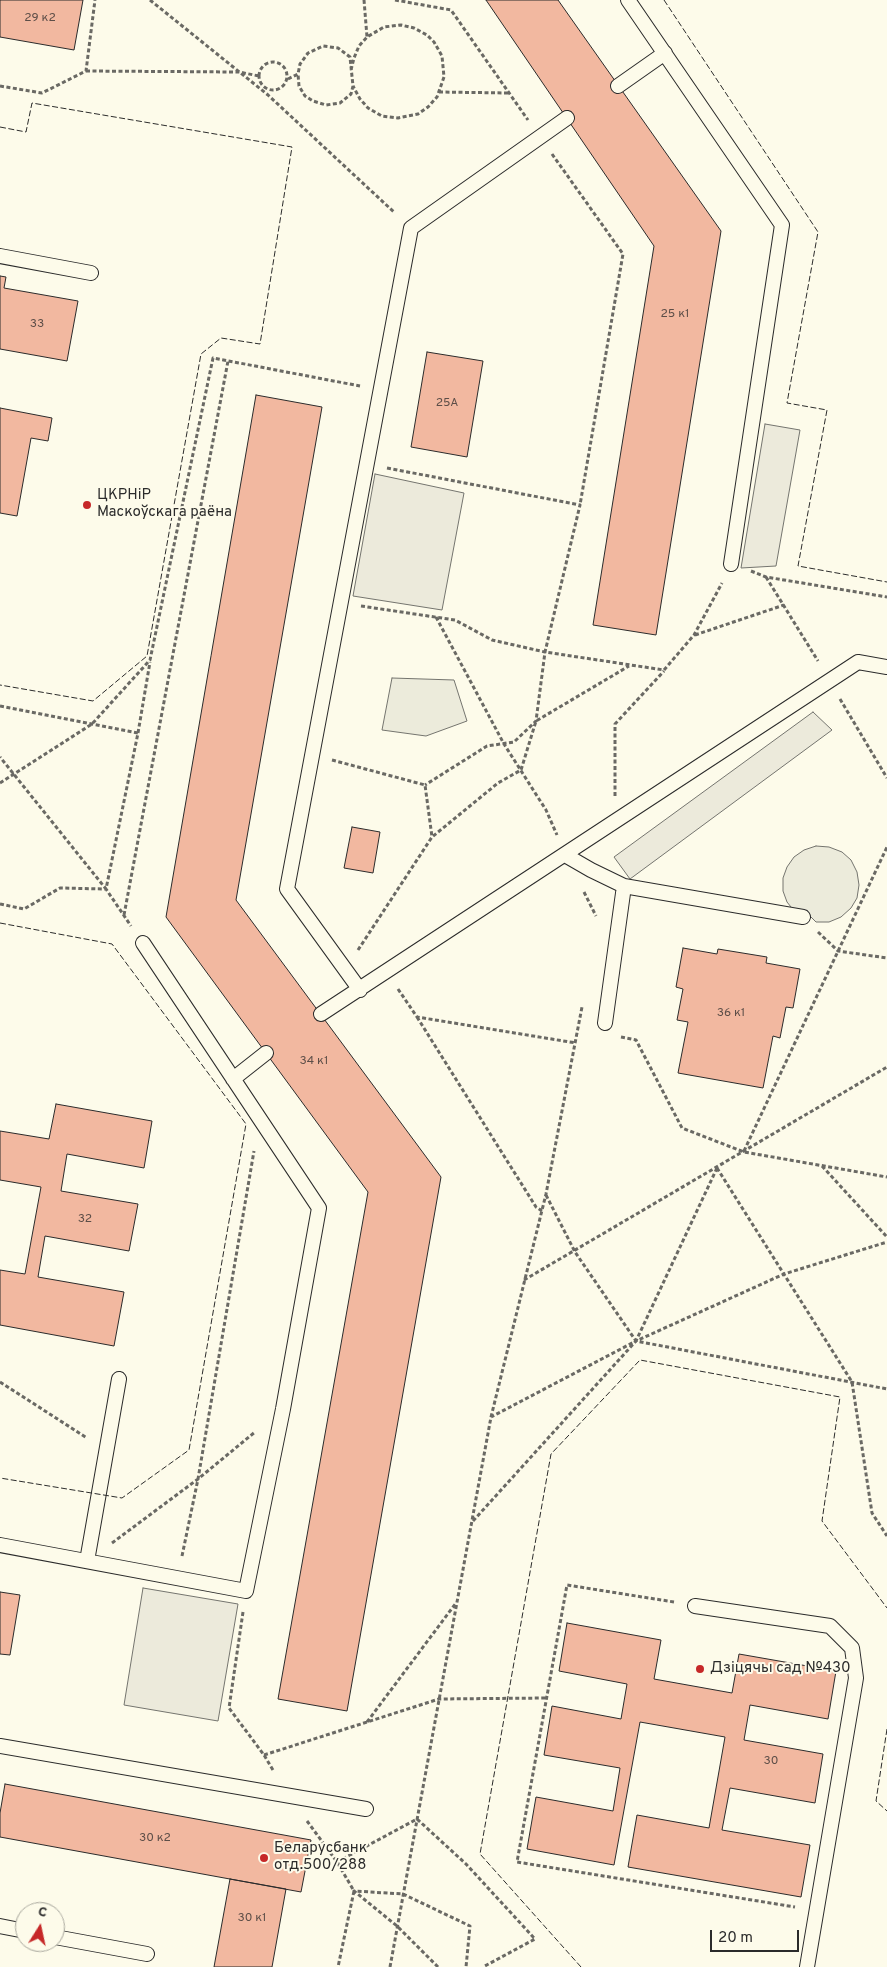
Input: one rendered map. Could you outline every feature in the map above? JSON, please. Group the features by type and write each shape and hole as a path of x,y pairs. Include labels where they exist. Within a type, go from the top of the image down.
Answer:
{"lane":[{"path":"628,0 782,225 731,564"},
{"path":"618,86 665,53"},
{"path":"360,990 287,889 366,464 382,391 411,228 567,118"},
{"path":"0,256 90,273"},
{"path":"321,1014 858,662 887,667"},
{"path":"565,854 591,870 624,886 803,917"},
{"path":"606,1022 624,886"},
{"path":"0,1546 246,1591 283,1409 319,1208 143,943"},
{"path":"233,1078 266,1053"},
{"path":"87,1561 119,1379"},
{"path":"695,1606 830,1626 852,1648 856,1678 807,1967"},
{"path":"0,1746 366,1809"},
{"path":"0,1926 15,1929"},
{"path":"65,1939 147,1954"}],"path":[{"path":"86,72 95,0"},
{"path":"150,0 268,95 411,228"},
{"path":"364,0 367,37"},
{"path":"345,970 432,837 498,783 521,770 536,721 545,652 580,505 622,254 451,10 395,0"},
{"path":"351,70 359,46 367,37 384,27 401,25 414,28 427,35 434,42 442,56 444,77 437,97 418,114 398,118 382,116 368,108 360,99 354,86 351,70 350,57 338,48 323,46 308,54 300,64 298,74 299,86 305,96 312,101 326,105 340,103 351,94 354,86"},
{"path":"288,80 286,69 281,64 272,62 264,65 259,76 262,85 269,90 275,91 284,87 288,80 298,74"},
{"path":"0,86 42,93 86,72 239,72 259,76"},
{"path":"268,95 269,90"},
{"path":"439,92 508,93"},
{"path":"106,889 138,733 150,660 213,358 382,391"},
{"path":"124,915 228,360"},
{"path":"366,464 580,505"},
{"path":"615,822 615,724 694,635 731,564 766,576 887,597"},
{"path":"766,576 821,665"},
{"path":"340,603 455,620 492,640 545,652 664,670"},
{"path":"694,635 784,605"},
{"path":"436,618 504,744 546,810 565,854"},
{"path":"0,783 92,724 150,660"},
{"path":"312,754 425,785 487,746 514,742 536,721 630,665"},
{"path":"830,680 887,778"},
{"path":"0,706 138,733"},
{"path":"0,757 106,889 143,943"},
{"path":"425,785 432,837"},
{"path":"744,1152 887,847"},
{"path":"0,904 24,908 60,888 106,889"},
{"path":"582,888 599,921"},
{"path":"803,917 838,951 887,958"},
{"path":"387,972 536,1207 542,1211"},
{"path":"390,1967 491,1417 546,1194 583,1003"},
{"path":"417,1017 576,1043"},
{"path":"617,1037 636,1040 682,1128 744,1152 887,1177"},
{"path":"524,1281 887,1067"},
{"path":"177,1579 198,1479 260,1119"},
{"path":"822,1165 887,1237"},
{"path":"717,1168 852,1382 872,1513 887,1536"},
{"path":"471,1522 636,1341 717,1168"},
{"path":"546,1194 575,1252 636,1341 887,1389"},
{"path":"491,1417 636,1341 784,1274 887,1242"},
{"path":"0,1382 106,1450"},
{"path":"87,1561 198,1479 283,1409"},
{"path":"695,1606 567,1585 517,1862 818,1910"},
{"path":"367,1722 457,1602"},
{"path":"264,1755 439,1699 546,1698"},
{"path":"337,1862 417,1819"},
{"path":"417,1819 466,1864 535,1939 483,1967"},
{"path":"438,1967 397,1926 354,1891 403,1894 470,1926 466,1967"}],"shaded area":[{"path":"765,424 800,430 776,566 741,568"},
{"path":"375,474 464,493 442,610 353,596"},
{"path":"392,678 454,680 467,721 426,736 382,730"},
{"path":"813,712 832,730 630,879 614,857"},
{"path":"816,846 829,847 842,852 851,860 857,872 859,885 857,898 851,908 841,917 829,922 816,922 809,915 795,912 787,902 783,891 783,878 787,867 794,857 804,850"},
{"path":"143,1588 238,1604 218,1721 124,1705"}],"building":[{"path":"0,0 83,0 74,50 0,37"},
{"path":"486,0 558,0 721,231 656,635 593,625 654,246"},
{"path":"0,276 6,277 4,288 78,301 67,361 0,349"},
{"path":"427,352 483,361 467,457 411,447"},
{"path":"256,395 322,407 236,900 441,1177 347,1711 278,1699 368,1192 166,917"},
{"path":"0,408 52,418 48,441 31,438 17,516 0,513"},
{"path":"352,827 380,832 373,873 344,868"},
{"path":"683,948 717,954 718,949 767,957 766,963 800,969 793,1008 786,1007 780,1038 773,1036 763,1088 678,1073 688,1022 677,1020 683,989 676,987"},
{"path":"56,1104 152,1121 144,1168 67,1154 61,1191 138,1204 129,1251 45,1236 38,1277 124,1292 114,1346 0,1325 0,1270 25,1274 41,1187 0,1180 0,1131 49,1139"},
{"path":"0,1592 20,1595 10,1655 0,1654"},
{"path":"567,1623 661,1640 654,1679 732,1693 739,1654 836,1671 828,1719 750,1705 744,1740 823,1754 815,1803 730,1788 722,1830 810,1845 801,1897 628,1867 637,1815 709,1828 725,1737 640,1722 614,1865 527,1849 536,1797 613,1811 620,1768 544,1755 552,1706 621,1719 627,1684 559,1671"},
{"path":"5,1784 311,1840 301,1892 0,1837 0,1813"},
{"path":"230,1879 286,1889 272,1967 214,1967"}],"fence":[{"path":"664,0 818,232 787,403 827,410 798,566 887,582"},
{"path":"0,127 26,132 32,103 292,147 260,344 221,338 201,354 147,656 93,701 0,685"},
{"path":"0,923 112,944 246,1124 189,1450 122,1498 0,1478"},
{"path":"581,1967 480,1854 551,1454 640,1360 840,1397 822,1521 887,1608"},
{"path":"887,1729 876,1801 887,1811"}],"place":[{"name":"ЦКРНіР Маскоўскага раёна","path":"87,505"},
{"name":"Дзіцячы сад №430","path":"700,1669"},
{"name":"Беларусбанк отд.500/288","path":"264,1858"}]}
